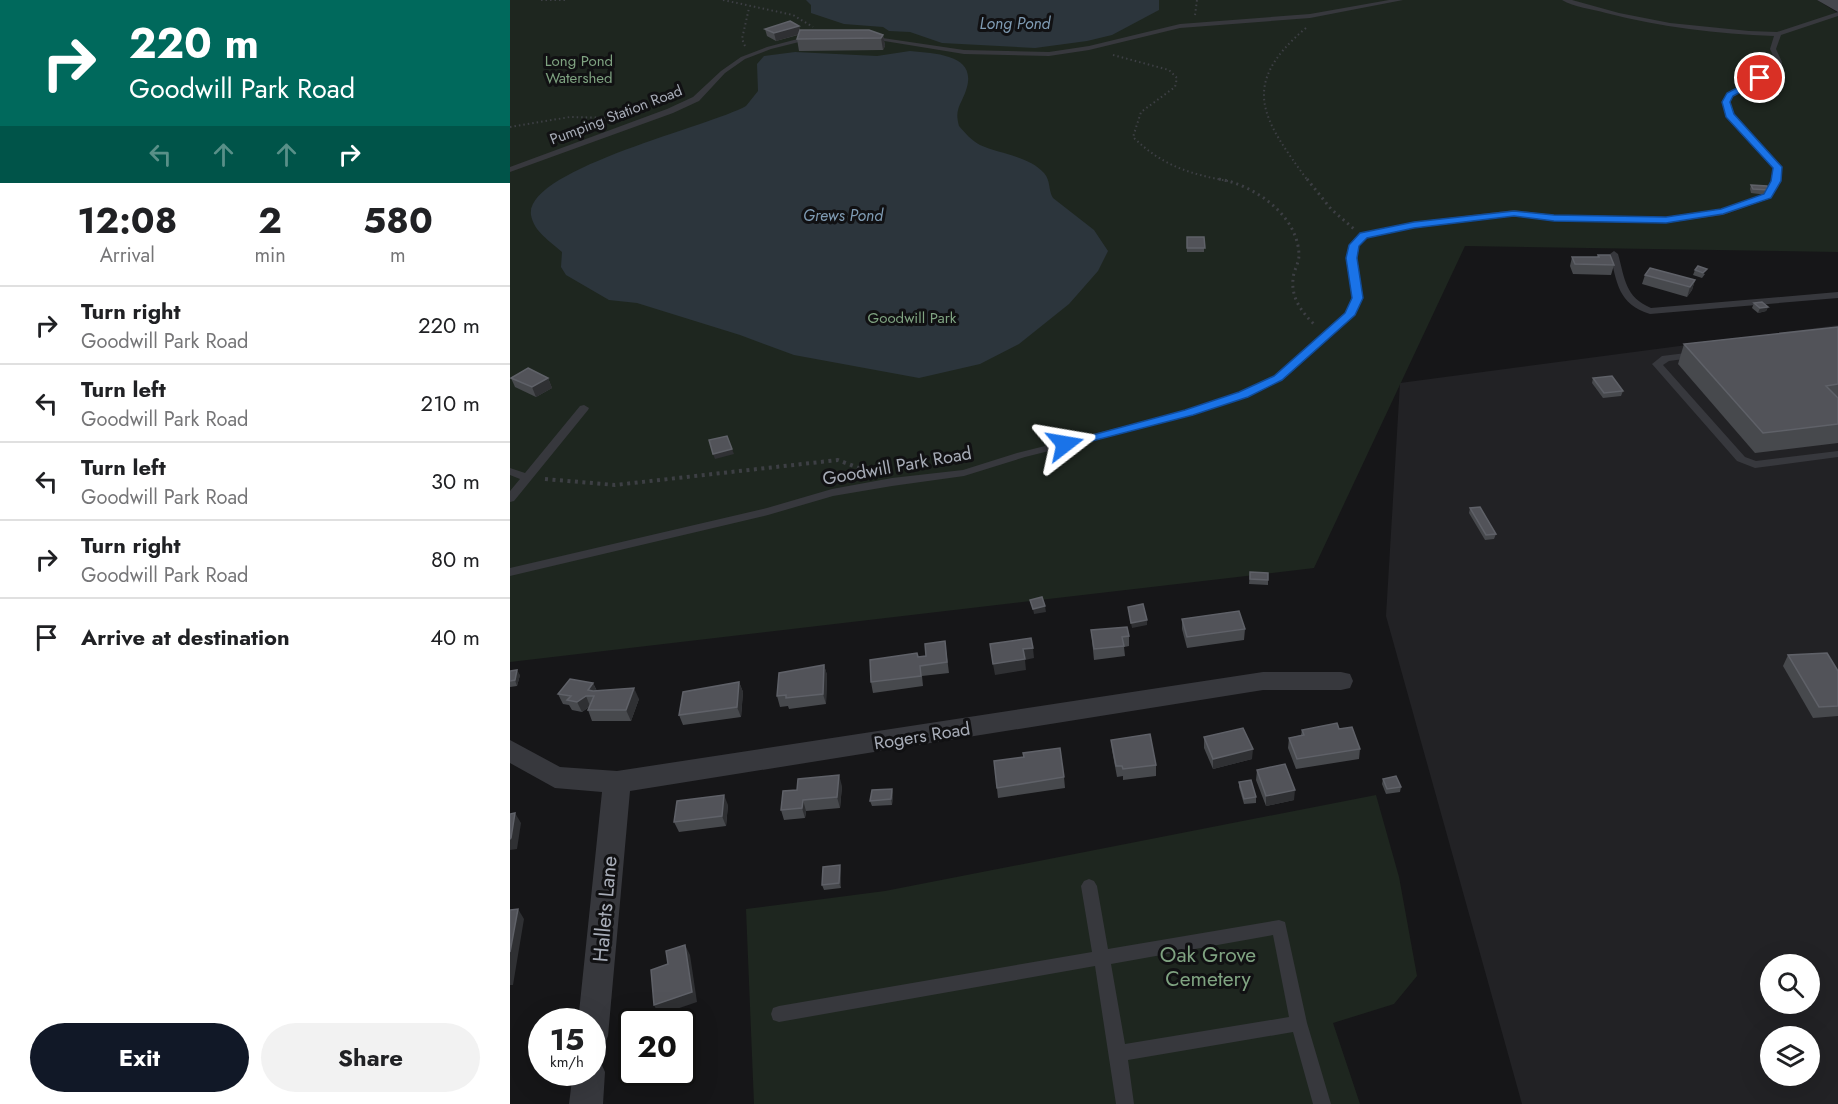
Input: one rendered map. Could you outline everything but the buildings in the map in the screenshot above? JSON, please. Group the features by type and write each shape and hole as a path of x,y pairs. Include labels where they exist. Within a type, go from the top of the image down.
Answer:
{"main road":[{"path":"1826,0 1838,7"}],"street":[{"name":"Rogers Road","path":"510,750 555,777 617,782 1263,681 1341,681"},
{"name":"Hallets Lane","path":"595,1008 617,782"},
{"path":"586,1104 588,1086"}],"lane":[{"path":"856,37 996,54 1049,54 1089,48 1180,26 1266,21 1323,14 1400,0"},
{"path":"1565,0 1639,21 1670,27 1778,34 1838,14"},
{"path":"1364,236 1414,225 1514,213 1554,218 1666,220 1723,212 1768,196 1776,181 1778,167 1730,115 1726,102 1730,95 1778,71 1779,62 1773,49 1778,34"},
{"name":"Pumping Station Road","path":"510,170 628,127 696,99 723,72 743,58 797,40 822,36"},
{"name":"Goodwill Park Road","path":"510,572 768,512 832,493 892,482 964,473 1021,455 1189,413 1244,394 1278,378 1350,315 1358,298 1352,258 1354,245 1364,236"},
{"path":"1614,254 1626,298 1634,306 1650,311 1838,295"},
{"path":"1701,354 1666,358 1657,364 1741,459 1755,465 1838,454"},
{"path":"510,498 584,408"},
{"path":"510,471 526,477"},
{"path":"1089,886 1125,1104"},
{"path":"779,1014 1103,960 1280,927 1299,1023 1322,1104"},
{"path":"1118,1053 1299,1023"}],"path":[{"path":"541,0 565,0"},
{"path":"723,0 749,8 788,13 809,23 822,36"},
{"path":"749,8 751,11 742,43 747,49 757,53"},
{"path":"1323,14 1279,51 1271,66 1265,95 1267,119 1306,179 1325,202 1350,227 1364,236"},
{"path":"1089,48 1169,70 1177,78 1175,87 1141,111 1133,137 1158,159 1177,169 1204,177 1231,180 1259,192 1275,208 1289,227 1299,255 1293,278 1294,298 1302,314 1327,336"},
{"path":"510,127 570,117 614,118 628,127"},
{"path":"526,477 615,485 838,460 892,482"}],"shaded area":[{"path":"1838,325 1838,1104 1522,1104 1386,616 1400,383"}],"green space":[{"name":"Goodwill Park","path":"510,0 1817,0 1838,13 1838,252 1465,246 1314,568 510,662"},
{"name":"Oak Grove Cemetery","path":"1376,795 1399,877 1417,976 1394,1004 1333,1023 1360,1104 754,1104 746,909 885,891"}],"water":[{"name":"Long Pond","path":"806,0 1159,0 1159,10 1112,35 1035,48 942,43 910,32 844,24 811,13 811,5"},
{"name":"Grews Pond","path":"910,51 947,56 964,66 968,74 967,85 958,110 959,126 980,145 1022,159 1038,167 1049,182 1053,198 1094,230 1108,251 1098,271 1069,304 1019,344 980,364 919,378 794,355 740,335 637,303 609,300 566,275 561,267 562,252 535,226 531,215 537,198 557,181 623,151 746,106 758,91 757,64 764,56 795,52 877,56"}],"route":[{"path":"1065,444 1189,413 1244,394 1278,378 1350,315 1358,298 1353,276 1354,245 1364,236 1414,225 1514,213 1554,218 1666,220 1723,212 1768,196 1776,181 1778,167 1730,115 1726,102 1730,95 1760,78"}],"park label":[{"name":"Long Pond Watershed","path":"579,70"}]}
